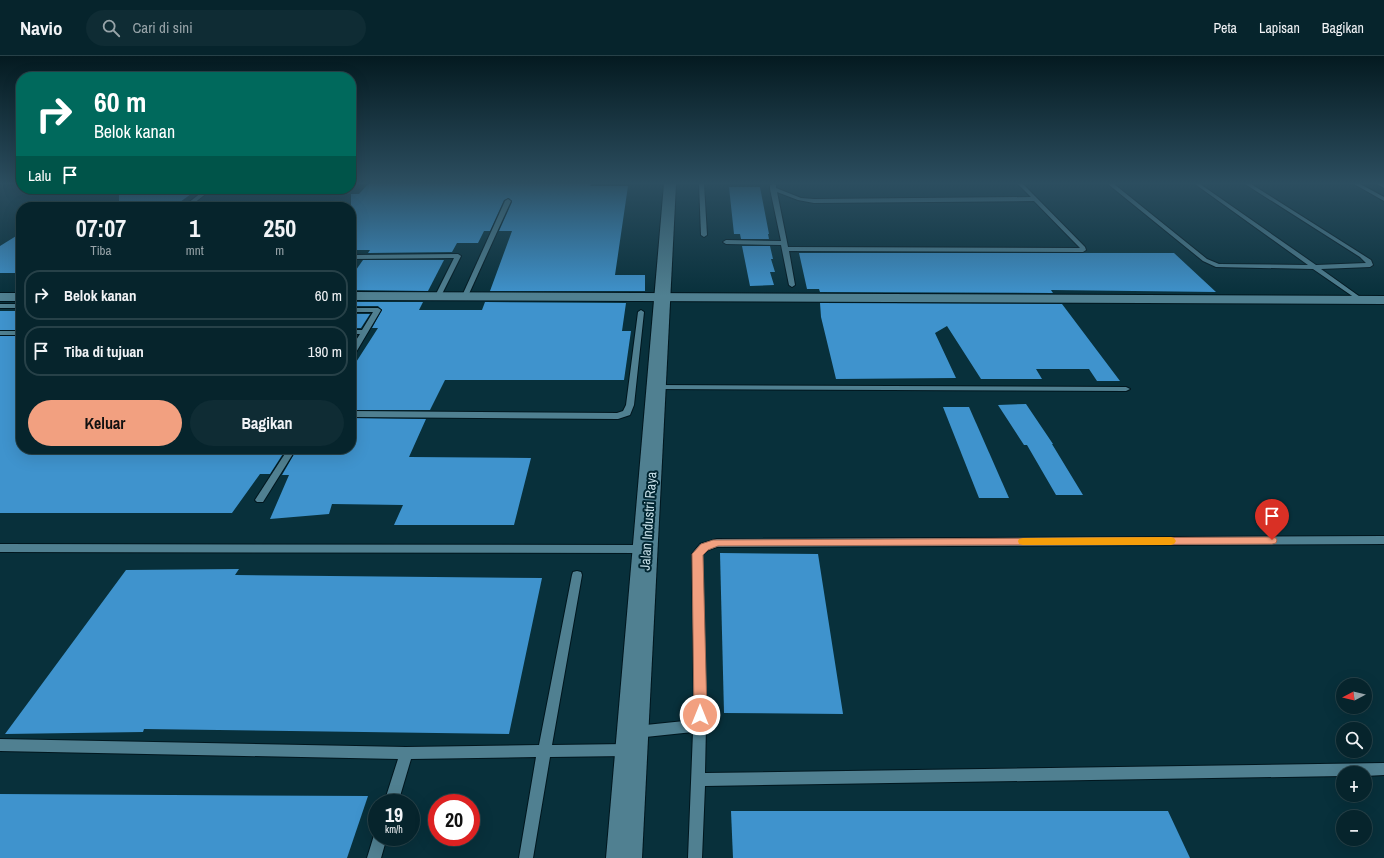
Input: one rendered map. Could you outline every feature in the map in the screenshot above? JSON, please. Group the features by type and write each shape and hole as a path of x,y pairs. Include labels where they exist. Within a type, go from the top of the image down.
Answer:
{"street":[{"name":"Jalan Industri Raya","path":"624,858 668,221"},
{"path":"356,296 1384,300"},
{"path":"0,297 16,297"}],"lane":[{"path":"465,296 499,221"},
{"path":"703,221 704,235"},
{"path":"779,221 792,285"},
{"path":"726,242 784,246 1083,250 1083,248 1058,221"},
{"path":"1157,221 1212,264 1222,266 1314,267 1370,265 1369,261 1362,256 1307,221"},
{"path":"1250,221 1360,299"},
{"path":"356,257 458,256 438,296"},
{"path":"0,306 16,306"},
{"path":"356,310 378,310 356,346"},
{"path":"356,414 618,416 626,413 630,405 641,312"},
{"path":"356,332 364,332"},
{"path":"0,333 16,333"},
{"path":"657,387 1126,389"},
{"path":"260,500 289,454"},
{"path":"695,858 700,725 698,554 704,547 717,543 1384,540"},
{"path":"0,548 646,549"},
{"path":"526,858 577,575"},
{"path":"0,745 406,753 544,752 632,741 700,725"},
{"path":"394,794 406,753"},
{"path":"698,780 1384,769"},
{"path":"374,858 377,846"}],"building":[{"path":"356,221 494,221 490,231 484,231 478,243 457,243 452,252 368,253 370,250 356,250"},
{"path":"503,221 623,221 615,275 645,275 645,291 490,291 512,231 499,231"},
{"path":"733,221 767,221 769,239 741,239 740,234 734,234"},
{"path":"16,236 16,273 0,273 0,246"},
{"path":"742,246 770,246 773,259 771,259 775,272 770,272 774,285 750,286"},
{"path":"799,253 1174,253 1216,292 1051,290 1053,293 820,292 819,289 807,289"},
{"path":"363,260 444,260 428,291 356,290 356,270"},
{"path":"356,302 423,302 419,310 482,310 485,302 626,303 622,331 631,331 624,380 445,380 430,410 356,410 356,362 378,328 372,328 382,310 378,306 356,306"},
{"path":"820,303 1062,304 1120,381 1097,381 1089,369 1036,369 1042,379 981,379 947,326 935,333 956,378 836,379 821,317"},
{"path":"0,311 16,311 16,330 0,330"},
{"path":"356,314 370,314 361,328 356,328"},
{"path":"0,336 16,336 16,454 283,454 270,474 260,474 232,513 0,513"},
{"path":"1026,404 1053,444 1083,495 1056,495 1027,445 1024,445 998,405"},
{"path":"943,407 969,407 1009,498 979,498"},
{"path":"356,418 426,419 409,457 531,458 514,525 394,525 403,505 332,504 329,514 270,519 289,475 282,475 294,454 356,454"},
{"path":"720,553 818,554 843,714 724,713"},
{"path":"239,569 235,575 542,578 509,734 144,729 143,732 5,734 126,570"},
{"path":"0,794 368,796 347,858 0,858"},
{"path":"731,811 1168,811 1190,858 733,858"}],"slow traffic":[{"path":"1023,541 1171,541"}],"route":[{"path":"700,715 698,554 704,547 717,543 1272,540"}]}
